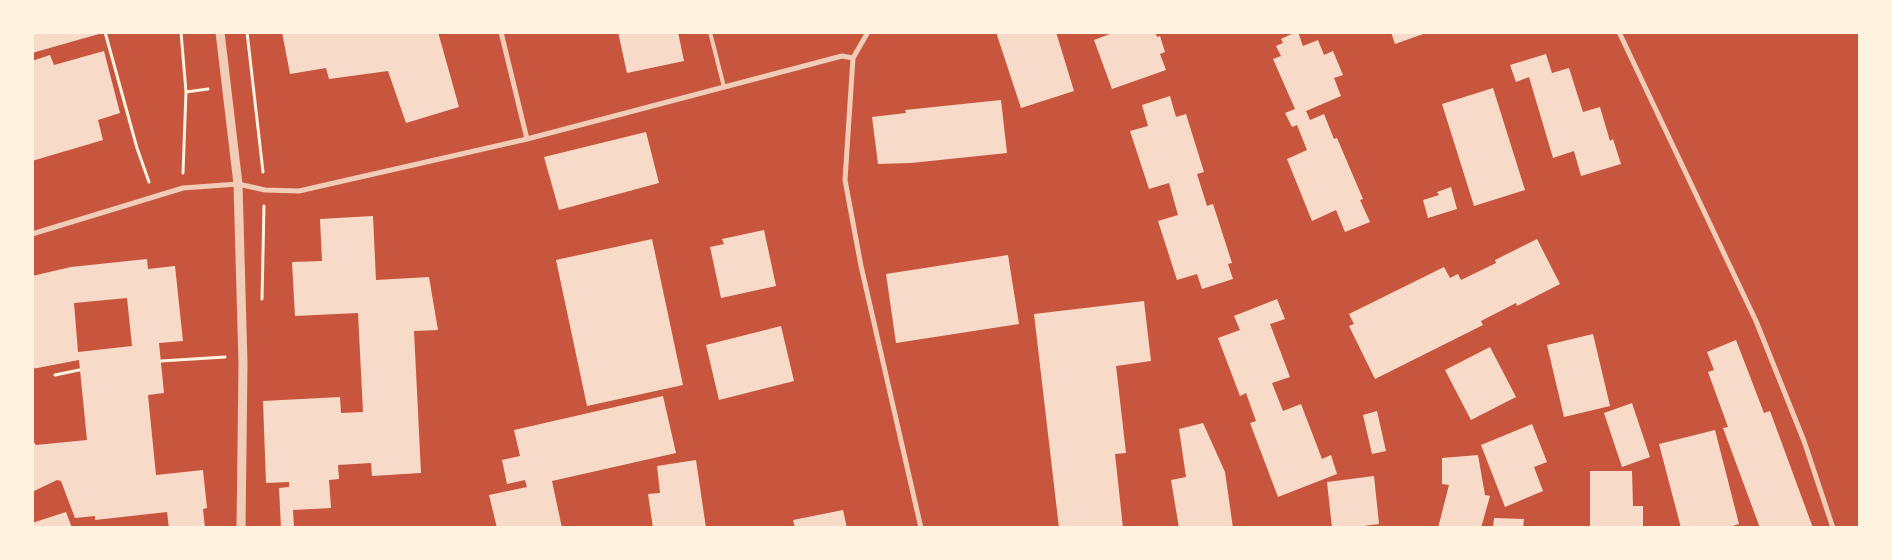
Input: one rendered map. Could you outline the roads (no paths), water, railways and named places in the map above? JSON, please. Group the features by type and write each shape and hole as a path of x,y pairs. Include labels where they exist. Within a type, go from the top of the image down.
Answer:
{"street":[{"path":"220,32 238,184 242,355 241,528"},
{"path":"501,32 527,139"},
{"path":"868,32 853,58 845,180 861,266 921,528"},
{"path":"1619,32 1756,321 1804,440 1834,528"},
{"path":"32,234 183,188 238,184 265,190 299,190 527,139 842,56 853,58"}],"lane":[{"path":"710,32 724,87"}]}
